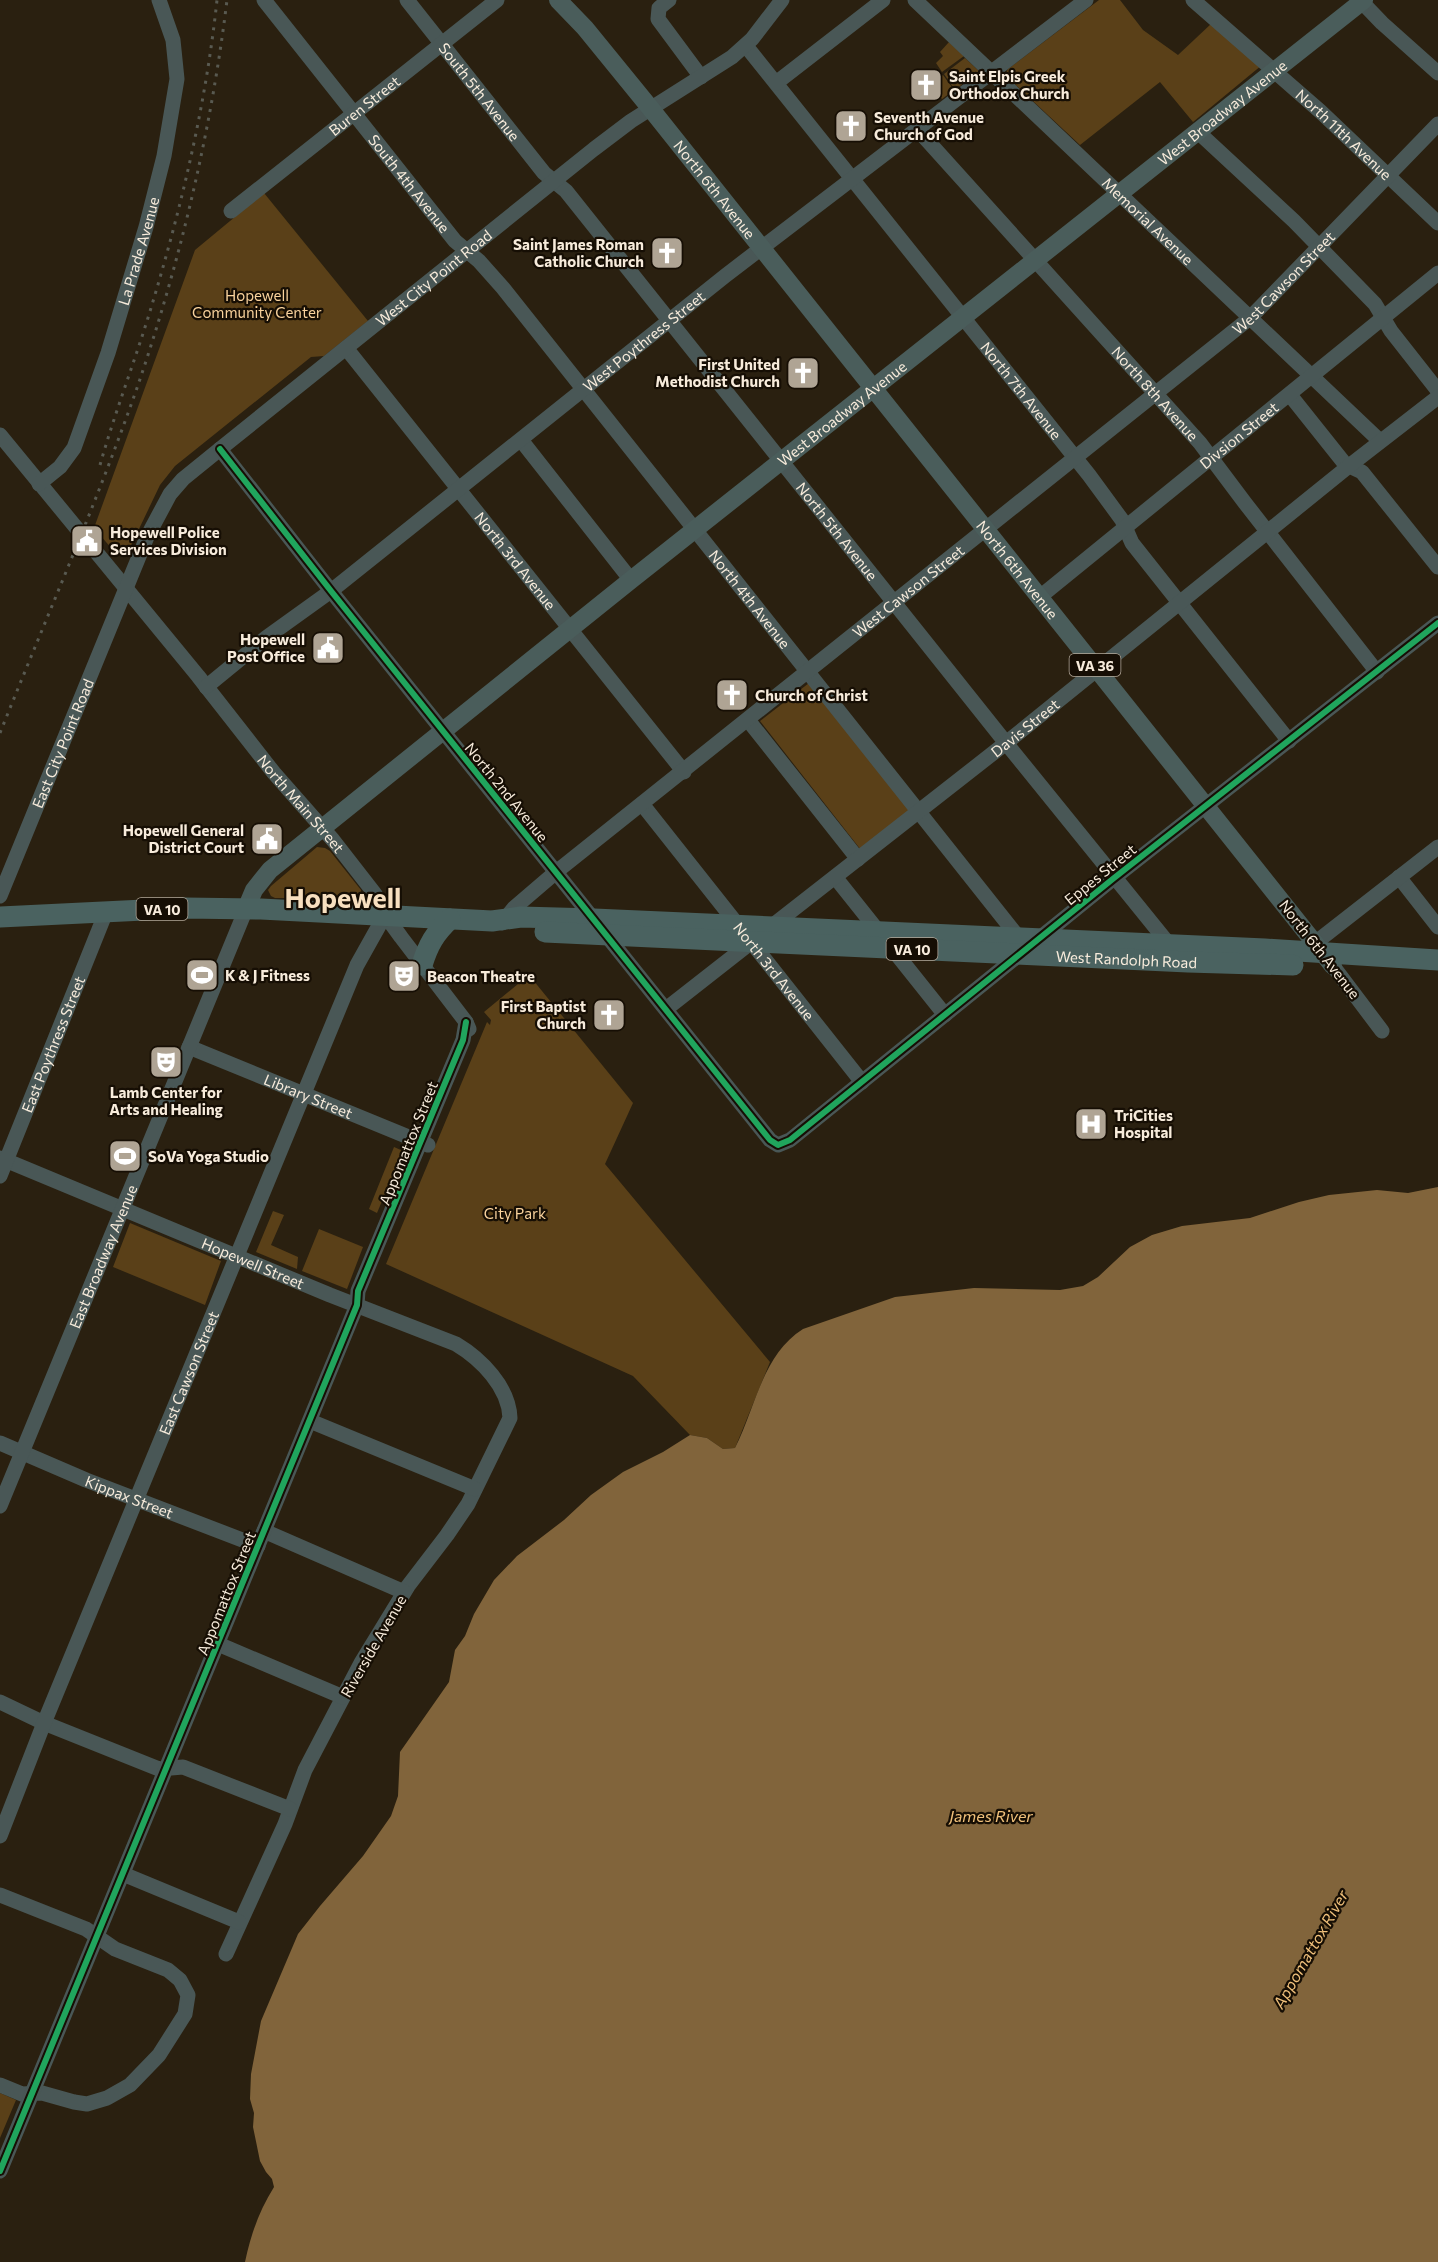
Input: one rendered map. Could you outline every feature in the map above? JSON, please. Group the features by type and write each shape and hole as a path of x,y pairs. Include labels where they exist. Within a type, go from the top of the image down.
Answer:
{"highway":[{"name":"VA 10","path":"0,916 185,908 386,915"},
{"name":"West Randolph Road","path":"386,915 500,921 522,931 600,927 886,940 1168,945 1438,960"},
{"path":"423,965 427,947 450,918"},
{"name":"West Randolph Road","path":"745,934 770,927 886,940"},
{"name":"West Randolph Road","path":"1026,944 1188,962 1324,954 1438,971"}],"main road":[{"name":"North 6th Avenue","path":"558,0 585,28 651,109 1324,954"},
{"name":"West Broadway Avenue","path":"321,829 1362,0"},
{"name":"East Broadway Avenue","path":"246,909 261,879 321,829"}],"street":[{"name":"La Prade Avenue","path":"39,484 67,459 77,440 108,353 151,207 166,145 177,79 173,40 159,0"},
{"name":"South 4th Avenue","path":"264,0 455,241 467,252"},
{"name":"South 5th Avenue","path":"407,0 544,173 555,182"},
{"name":"Buren Street","path":"231,211 497,0"},
{"path":"669,0 659,8 658,19 701,77"},
{"name":"West City Point Road","path":"126,590 147,537 164,503 183,480 621,128 746,46 782,0"},
{"path":"776,83 883,0"},
{"name":"Memorial Avenue","path":"915,0 1380,441"},
{"name":"West Poythress Street","path":"206,687 267,637 331,591 761,248 1086,0"},
{"name":"North 11th Avenue","path":"1193,0 1275,70 1438,224"},
{"path":"1362,0 1382,23 1438,73"},
{"name":"North 7th Avenue","path":"746,46 1074,457 1122,520 1132,543 1289,741"},
{"name":"West Cawson Street","path":"500,921 556,872 1250,318 1438,124"},
{"name":"North 8th Avenue","path":"917,129 1156,393 1211,458 1377,672"},
{"path":"1197,131 1320,247 1375,304 1391,331 1438,391"},
{"name":"North 5th Avenue","path":"555,182 566,191 670,320 1168,945 1188,962"},
{"name":"North 4th Avenue","path":"467,252 479,261 503,288 1026,944"},
{"name":"Divsion Street","path":"1041,596 1438,273"},
{"name":"North 3rd Avenue","path":"346,348 684,772"},
{"path":"1290,395 1348,466 1362,472 1438,567"},
{"name":"Davis Street","path":"770,927 1006,743 1348,466 1438,397"},
{"name":"North Main Street","path":"0,435 321,829 333,840 375,894 386,915 466,1022"},
{"path":"521,440 632,580"},
{"name":"North 2nd Avenue","path":"220,449 770,1140 778,1145"},
{"name":"East City Point Road","path":"0,896 126,590"},
{"name":"Eppes Street","path":"778,1145 790,1140 945,1015 1026,944 1207,806 1438,623"},
{"path":"748,720 858,859"},
{"name":"North 3rd Avenue","path":"642,804 862,1082"},
{"path":"1324,954 1399,877 1438,847"},
{"path":"835,877 945,1015"},
{"path":"1399,877 1438,927"},
{"name":"East Broadway Avenue","path":"0,1506 246,909"},
{"name":"East Poythress Street","path":"0,1176 3,1159 106,912"},
{"name":"East Cawson Street","path":"0,1836 44,1723 357,965 386,915"},
{"path":"666,1009 745,934"},
{"name":"North 6th Avenue","path":"1324,954 1383,1031"},
{"name":"Appomattox Street","path":"0,2171 357,1305 358,1291 470,1047 471,1039 466,1022"},
{"name":"Library Street","path":"189,1047 424,1144"},
{"name":"Hopewell Street","path":"3,1159 456,1344 474,1355 495,1382"},
{"name":"Riverside Avenue","path":"226,1954 305,1770 361,1663 404,1593 447,1536 476,1489 510,1418 507,1399 495,1382"},
{"path":"310,1420 476,1489"},
{"name":"Kippax Street","path":"0,1443 137,1500 258,1546"},
{"path":"264,1531 404,1593"},
{"path":"218,1644 343,1697"},
{"path":"0,1702 44,1723 159,1769 183,1767 290,1809"},
{"path":"123,1874 239,1922"},
{"path":"0,1895 86,1929 115,1949 174,1974 186,1988 188,1995 185,2014 159,2055 142,2074 117,2094 87,2104 62,2100 46,2093 22,2094 0,2085"}],"green space":[{"path":"1099,0 1120,0 1143,30 1178,55 1212,23 1262,65 1193,122 1160,82 1080,145 1005,75 1008,69"},
{"path":"949,42 964,56 942,72 936,63 943,56 940,52"},
{"path":"965,58 979,71 955,90 944,74"},
{"path":"943,75 954,90 942,99 938,94 941,91 937,86 942,82 939,78"},
{"name":"Hopewell Community Center","path":"264,193 368,321 324,356 311,357 175,466 160,485 127,554 118,556 94,528 195,250"},
{"path":"809,683 911,812 861,850 760,721"},
{"path":"317,847 330,851 361,890 360,898 275,898 271,896 268,890 271,886"},
{"name":"City Park","path":"529,975 633,1103 605,1164 770,1362 735,1448 723,1449 707,1438 690,1435 633,1376 386,1264 487,1022 490,1025 491,1020 484,1012"},
{"path":"394,1147 403,1151 377,1213 369,1209"},
{"path":"273,1211 284,1215 271,1245 298,1257 297,1269 256,1252"},
{"path":"130,1223 221,1261 205,1305 113,1267"},
{"path":"319,1229 363,1247 347,1289 302,1271"},
{"path":"0,2093 16,2100 0,2138"}],"water":[{"name":"James River","path":"1438,1187 1438,2262 245,2262 256,2223 274,2187 272,2179 260,2161 250,2099 251,2074 261,2021 298,1934 363,1856 391,1816 398,1796 400,1752 449,1682 455,1650 465,1636 474,1614 494,1580 517,1556 564,1520 591,1495 623,1472 663,1452 690,1435 707,1438 723,1449 735,1448 769,1367 789,1340 803,1329 895,1297 974,1288 1060,1290 1083,1286 1098,1277 1130,1247 1152,1235 1182,1226 1250,1218 1329,1195 1377,1190 1408,1193"}],"railway":[{"path":"100,465 151,308 182,194 199,117 217,0"},
{"path":"0,733 105,475 153,341 180,245 203,148 227,0"}],"cycle path":[{"path":"220,449 770,1140 778,1145 790,1140 1114,878 1438,623"},
{"path":"0,2171 357,1305 358,1291 463,1040 466,1022"}],"place":[{"name":"Saint Elpis Greek Orthodox Church","path":"926,85"},
{"name":"Seventh Avenue Church of God","path":"851,126"},
{"name":"Saint James Roman Catholic Church","path":"667,253"},
{"name":"First United Methodist Church","path":"803,373"},
{"name":"Hopewell Police Services Division","path":"87,541"},
{"name":"Hopewell Post Office","path":"328,648"},
{"name":"Church of Christ","path":"732,695"},
{"name":"Hopewell General District Court","path":"267,839"},
{"name":"K & J Fitness","path":"202,975"},
{"name":"Beacon Theatre","path":"404,976"},
{"name":"First Baptist Church","path":"609,1015"},
{"name":"Lamb Center for Arts and Healing","path":"166,1062"},
{"name":"TriCities Hospital","path":"1091,1124"},
{"name":"SoVa Yoga Studio","path":"125,1156"}],"district":[{"name":"Hopewell","path":"343,897"}],"water label":[{"name":"Appomattox River","path":"1310,1949"}]}
